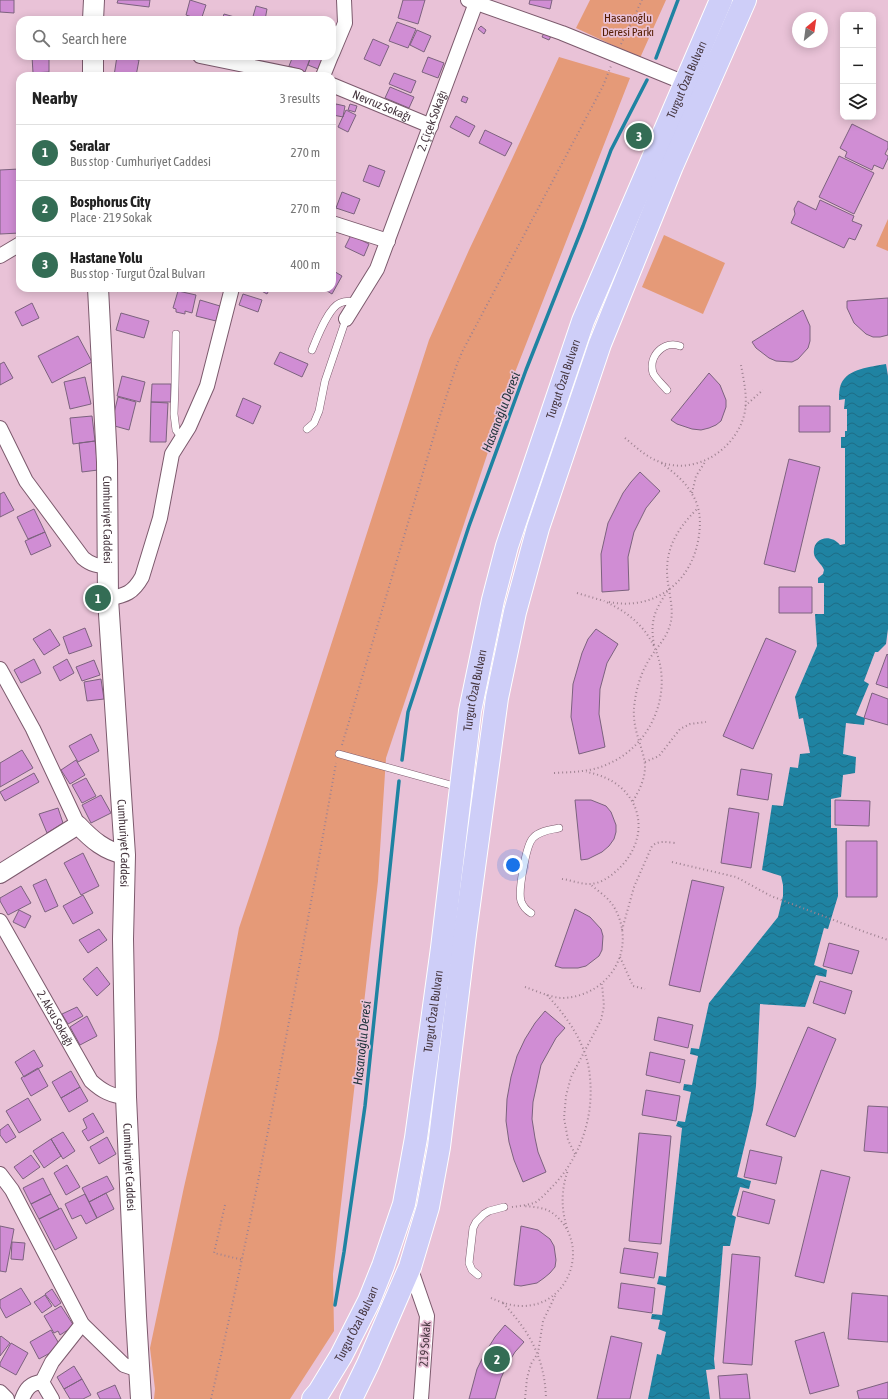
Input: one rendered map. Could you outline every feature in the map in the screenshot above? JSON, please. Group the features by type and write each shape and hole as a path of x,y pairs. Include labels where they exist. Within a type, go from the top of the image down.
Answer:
{"main road":[{"path":"93,16 94,0"},
{"name":"Turgut Özal Bulvarı","path":"313,1399 319,1392 341,1356 369,1301 383,1266 404,1204 418,1122 442,948 470,711 493,600 507,546 583,321 721,0"},
{"name":"Turgut Özal Bulvarı","path":"351,1399 410,1268 428,1207 439,1147 465,934 497,698 517,605 538,528 600,344 672,166 746,0"},
{"path":"93,60 93,72"},
{"name":"Cumhuriyet Caddesi","path":"98,292 107,462 108,599 125,855 123,939 126,1097 141,1399"}],"street":[{"path":"336,45 345,23 344,0"},
{"path":"474,1 555,30 685,83"},
{"name":"2. Çiçek Sokağı","path":"346,319 377,269 431,126 474,1"},
{"path":"220,60 278,72"},
{"path":"325,72 330,60"},
{"name":"Nevruz Sokağı","path":"336,87 431,126"},
{"path":"336,224 388,241"},
{"path":"0,256 16,246"},
{"path":"108,599 125,595 138,584 142,577 160,518 172,454 188,427 206,386 231,292"},
{"path":"0,428 26,481 83,558 90,564 108,566"},
{"path":"0,669 33,729 78,825 91,839 105,849 125,855"},
{"path":"0,874 78,825"},
{"name":"2. Aksu Sokağı","path":"0,921 91,1081 108,1094 126,1097"},
{"path":"0,1174 12,1190 82,1324 124,1365 139,1370"},
{"name":"219 Sokak","path":"410,1268 427,1316 421,1399"},
{"path":"42,1382 52,1362 82,1324"},
{"path":"22,1399 25,1391 34,1382 42,1382"},
{"path":"42,1382 52,1399"},
{"path":"0,1392 7,1399"}],"lane":[{"path":"312,350 326,320 336,306 340,303 348,301 356,302"},
{"path":"307,429 314,423 319,411 325,381 346,319"},
{"path":"176,334 174,414 176,430 182,438"},
{"path":"667,390 654,374 652,366 653,360 663,347 670,344 680,346"},
{"path":"339,754 461,788"},
{"path":"531,913 523,906 520,895 527,848 537,834 558,828"},
{"path":"478,1275 472,1270 469,1263 473,1228 476,1222 484,1214 504,1207"}],"path":[{"path":"211,1399 243,1260 283,1057 339,754 456,367 462,352 603,86 616,54 628,32 642,0"},
{"path":"692,493 696,476 701,467 706,461 730,443 743,418 745,406 745,385 741,364"},
{"path":"745,406 763,390"},
{"path":"625,438 647,456 673,466 688,465 706,461"},
{"path":"577,593 604,601 617,603 643,602 654,598 669,589 678,582 688,570 695,557 700,531 700,516 698,508 692,493 673,472 660,462"},
{"path":"633,801 639,791 646,768 635,726 634,710 636,694 646,665 669,630 672,618 672,607 666,570 668,554 672,542 679,529 698,508"},
{"path":"655,650 652,623 659,603 669,589"},
{"path":"585,772 609,764 622,757 639,742 650,727 660,703 662,688 662,675 659,659 651,640 644,630 632,618 619,608 604,601"},
{"path":"645,762 660,756 680,729 690,724 706,722"},
{"path":"554,773 585,772 600,774 613,781 624,789 633,801 637,812 639,826 632,850 626,860 610,876 600,882 590,884 562,879"},
{"path":"622,931 634,887 652,846 656,843 663,842 675,843"},
{"path":"672,862 736,877 771,896 888,940"},
{"path":"525,987 547,995 562,998 575,996 598,988 615,968 620,957 622,944 622,931 619,918 614,906 603,894 590,884"},
{"path":"620,957 633,986 645,989"},
{"path":"575,1154 568,1140 564,1118 566,1096 571,1076 601,1020 604,1006 602,984"},
{"path":"525,1399 527,1378 531,1364 538,1354 542,1321 548,1308 570,1272 573,1259 573,1246 567,1231 562,1210 563,1184 569,1167 580,1145 588,1120 590,1099 590,1077 584,1052 573,1029 560,1009 547,995"},
{"path":"523,1206 536,1202 558,1181 569,1167"},
{"path":"225,1205 214,1253 243,1260"},
{"path":"504,1207 539,1207 550,1212 560,1221 567,1231"},
{"path":"491,1298 502,1303 520,1306 534,1305 556,1295"},
{"path":"502,1303 523,1327 538,1354 544,1378 546,1399"}],"green space":[{"name":"Hasanoğlu Deresi Parkı","path":"590,0 666,0 640,58 576,28"},
{"path":"559,57 630,78 512,380 386,758 378,881 333,1274 334,1331 290,1399 154,1399 155,1389 150,1348 184,1187 218,1039 239,928 429,340 469,250"},
{"path":"888,219 888,251 876,246"},
{"path":"664,235 725,263 703,314 642,287"}],"water":[{"path":"886,364 888,376 888,629 886,644 878,652 875,652 864,681 869,684 856,715 865,718 864,725 846,723 843,754 856,757 855,773 843,775 841,797 831,799 831,828 837,828 838,896 828,929 824,928 814,965 827,970 826,977 816,975 805,1007 760,1004 756,1086 753,1110 737,1177 751,1181 749,1189 740,1187 732,1215 736,1217 730,1246 723,1246 714,1359 715,1369 706,1370 710,1399 648,1399 657,1354 661,1355 666,1332 658,1329 660,1320 651,1319 652,1314 662,1315 666,1286 657,1284 659,1276 666,1277 682,1128 676,1126 678,1121 685,1122 691,1092 683,1090 684,1084 692,1085 698,1056 690,1054 691,1048 699,1049 709,1003 778,917 783,896 781,876 762,870 772,805 783,806 790,767 798,768 800,754 810,753 803,718 799,719 795,697 817,646 815,614 824,614 824,583 818,583 818,578 823,574 824,570 814,554 814,549 819,541 827,538 836,541 840,545 845,544 845,448 841,448 841,437 845,437 845,431 847,431 847,409 844,409 845,399 839,400 840,388 844,379 854,371"}],"building":[{"path":"0,0 14,0 14,13 0,12"},
{"path":"118,0 150,0 149,7 117,3"},
{"path":"190,0 206,5 202,16 186,15"},
{"path":"403,0 425,0 418,24 398,18"},
{"path":"530,0 552,0 550,9 529,4"},
{"path":"256,6 267,9 266,16 253,16"},
{"path":"397,22 416,29 408,48 389,41"},
{"path":"336,26 340,28 336,33"},
{"path":"481,26 486,30 484,34 478,29"},
{"path":"417,30 431,36 424,52 410,45"},
{"path":"544,33 551,36 549,40 542,37"},
{"path":"373,39 389,46 380,66 364,59"},
{"path":"428,57 444,63 438,78 422,72"},
{"path":"32,60 49,60 49,72 33,72"},
{"path":"116,60 139,60 137,72 115,72"},
{"path":"291,60 310,60 305,72 289,66"},
{"path":"310,60 327,60 323,71 308,65"},
{"path":"394,73 416,81 411,93 389,84"},
{"path":"390,87 414,97 409,108 385,98"},
{"path":"463,96 468,98 466,103 461,101"},
{"path":"336,104 345,106 343,117 336,116"},
{"path":"350,104 357,106 355,112 348,110"},
{"path":"346,110 356,115 348,132 338,127"},
{"path":"456,116 475,126 469,137 450,127"},
{"path":"852,124 888,142 888,148 885,154 888,158 883,169 874,165 872,170 845,157 847,152 840,148"},
{"path":"485,130 512,143 505,156 479,143"},
{"path":"839,156 874,173 854,214 819,197"},
{"path":"369,165 385,171 379,187 363,181"},
{"path":"16,169 16,233 0,234 0,170"},
{"path":"342,192 360,199 354,214 336,208"},
{"path":"820,200 854,216 852,221 862,225 855,240 849,238 844,248 791,223 795,214 794,209 798,201 816,210"},
{"path":"351,235 369,244 364,256 345,247"},
{"path":"336,272 342,276 336,287"},
{"path":"178,292 196,295 192,313 185,311 185,314 176,312 176,309 173,308"},
{"path":"243,294 262,300 258,312 239,305"},
{"path":"888,298 888,335 880,337 873,337 866,334 854,323 847,308 847,301"},
{"path":"200,300 220,306 216,321 196,316"},
{"path":"32,303 39,318 22,326 15,312"},
{"path":"803,310 810,326 810,341 808,348 798,359 792,362 776,361 769,358 756,348 752,342"},
{"path":"121,313 149,321 144,338 116,330"},
{"path":"78,336 92,362 52,383 38,356"},
{"path":"280,352 308,364 302,377 274,364"},
{"path":"4,362 13,378 0,385 0,364"},
{"path":"709,373 720,385 726,400 726,407 721,421 716,425 701,430 692,429 677,424 671,420"},
{"path":"122,376 145,382 140,402 117,396"},
{"path":"85,377 91,404 70,409 64,382"},
{"path":"152,384 171,384 171,402 151,402"},
{"path":"118,397 136,402 129,430 111,425"},
{"path":"243,398 261,406 253,424 236,416"},
{"path":"151,402 168,403 166,442 150,442"},
{"path":"799,406 830,406 830,432 799,432"},
{"path":"92,416 95,441 73,444 70,418"},
{"path":"95,441 98,470 82,472 79,443"},
{"path":"789,459 820,467 795,572 764,564"},
{"path":"640,472 660,491 646,508 634,532 628,557 629,590 602,592 601,554 608,523 623,493"},
{"path":"4,492 14,510 0,517 0,494"},
{"path":"34,509 45,532 28,539 17,517"},
{"path":"45,532 51,546 31,555 25,541"},
{"path":"779,587 812,587 812,613 779,613"},
{"path":"85,628 92,646 69,654 63,637"},
{"path":"50,629 60,645 44,655 33,639"},
{"path":"596,629 618,644 607,663 600,689 599,714 605,747 579,754 571,717 573,684 582,653 588,639"},
{"path":"766,638 796,651 753,749 723,736"},
{"path":"887,654 888,655 888,688 876,684"},
{"path":"34,659 41,673 21,683 14,670"},
{"path":"67,659 74,673 60,681 53,667"},
{"path":"94,660 100,675 82,681 76,667"},
{"path":"101,679 104,699 87,701 84,682"},
{"path":"872,693 888,699 888,725 864,718"},
{"path":"91,734 99,751 78,762 69,746"},
{"path":"22,750 33,768 0,787 0,763"},
{"path":"76,760 85,775 70,784 61,770"},
{"path":"741,769 772,774 768,800 737,795"},
{"path":"34,773 39,782 5,801 0,792"},
{"path":"86,778 96,796 82,803 72,785"},
{"path":"101,795 111,813 91,823 82,805"},
{"path":"575,800 591,800 606,806 611,812 616,825 614,839 609,846 602,852 588,859 581,860"},
{"path":"835,800 870,801 869,826 835,825"},
{"path":"58,808 63,823 47,833 39,814"},
{"path":"729,808 759,813 751,868 721,863"},
{"path":"846,841 877,841 877,897 846,897"},
{"path":"83,853 99,886 81,895 64,863"},
{"path":"46,879 58,906 45,912 33,885"},
{"path":"692,880 724,887 700,992 669,985"},
{"path":"21,886 31,903 8,915 0,901 0,898"},
{"path":"83,895 93,913 73,924 63,906"},
{"path":"575,909 590,917 601,929 603,936 602,950 599,956 586,966 578,968 562,968 555,966"},
{"path":"19,910 31,916 25,928 13,922"},
{"path":"99,929 107,940 88,953 79,940"},
{"path":"829,943 859,951 852,974 823,966"},
{"path":"97,967 110,984 97,996 83,979"},
{"path":"820,981 852,991 845,1014 813,1003"},
{"path":"77,1007 83,1016 68,1024 62,1014"},
{"path":"545,1011 565,1028 556,1038 541,1065 533,1102 532,1119 535,1138 538,1152 546,1172 523,1182 514,1160 509,1142 506,1121 507,1099 517,1056 525,1039"},
{"path":"87,1016 97,1036 80,1045 70,1027"},
{"path":"658,1017 693,1025 688,1048 654,1040"},
{"path":"808,1027 836,1039 795,1137 766,1125"},
{"path":"34,1050 43,1066 24,1077 15,1062"},
{"path":"650,1052 685,1060 680,1083 646,1075"},
{"path":"38,1068 48,1086 31,1096 21,1078"},
{"path":"71,1071 80,1087 61,1098 52,1082"},
{"path":"80,1087 88,1101 69,1112 61,1098"},
{"path":"646,1090 680,1096 676,1121 642,1115"},
{"path":"28,1098 41,1120 19,1133 6,1111"},
{"path":"868,1106 888,1107 888,1153 864,1151"},
{"path":"93,1113 104,1132 88,1141 82,1131 87,1128 83,1119"},
{"path":"8,1124 16,1137 6,1143 0,1135 0,1130"},
{"path":"63,1132 75,1151 63,1159 51,1139"},
{"path":"639,1133 671,1136 661,1244 629,1241"},
{"path":"107,1137 116,1154 99,1164 90,1147"},
{"path":"51,1139 61,1156 44,1168 33,1151"},
{"path":"750,1150 782,1157 776,1184 744,1177"},
{"path":"31,1155 40,1167 23,1179 14,1167"},
{"path":"67,1165 80,1187 66,1195 54,1173"},
{"path":"821,1170 850,1177 824,1283 795,1276"},
{"path":"107,1176 114,1189 89,1202 82,1188"},
{"path":"43,1178 51,1194 31,1204 23,1188"},
{"path":"743,1191 775,1200 769,1224 737,1216"},
{"path":"106,1193 114,1209 97,1218 89,1202"},
{"path":"51,1194 59,1209 39,1219 31,1204"},
{"path":"85,1194 97,1218 86,1224 81,1215 72,1219 65,1204"},
{"path":"61,1208 77,1238 55,1250 39,1219"},
{"path":"0,1226 14,1229 6,1272 0,1271"},
{"path":"521,1226 538,1230 550,1239 554,1246 556,1260 555,1267 544,1278 537,1283 521,1286 514,1285"},
{"path":"12,1242 25,1243 23,1260 11,1259"},
{"path":"624,1248 658,1253 654,1278 620,1273"},
{"path":"732,1254 760,1257 752,1365 723,1363"},
{"path":"621,1283 655,1288 652,1313 618,1308"},
{"path":"21,1288 31,1304 6,1318 0,1307 0,1300"},
{"path":"52,1289 61,1303 55,1307 45,1294"},
{"path":"852,1293 888,1296 888,1342 848,1339"},
{"path":"45,1295 52,1306 42,1313 34,1302"},
{"path":"61,1306 74,1326 60,1335 58,1331 54,1333 44,1316"},
{"path":"505,1325 524,1342 515,1352 507,1365 501,1378 495,1399 469,1399 477,1369 495,1337"},
{"path":"51,1330 61,1347 39,1359 30,1342"},
{"path":"824,1332 839,1386 810,1394 795,1341"},
{"path":"1,1336 10,1343 0,1356 0,1337"},
{"path":"611,1336 642,1343 630,1399 597,1399"},
{"path":"11,1343 28,1353 16,1375 0,1366 0,1363"},
{"path":"74,1366 82,1379 64,1389 57,1377"},
{"path":"747,1374 750,1399 720,1399 718,1376"},
{"path":"82,1379 91,1395 83,1399 70,1399 64,1389"},
{"path":"888,1382 888,1399 859,1399 857,1391"},
{"path":"115,1385 121,1399 100,1399 97,1393"}],"waterway":[{"name":"Hasanoğlu Deresi","path":"656,58 678,0"},
{"name":"Hasanoğlu Deresi","path":"402,760 408,712 469,526 526,370 583,226 611,150 647,80"},
{"name":"Hasanoğlu Deresi","path":"335,1305 365,1106 399,781"}],"place":[{"name":"Hastane Yolu","path":"639,136"},
{"name":"Seralar","path":"98,598"},
{"name":"Bosphorus City","path":"497,1359"}]}
